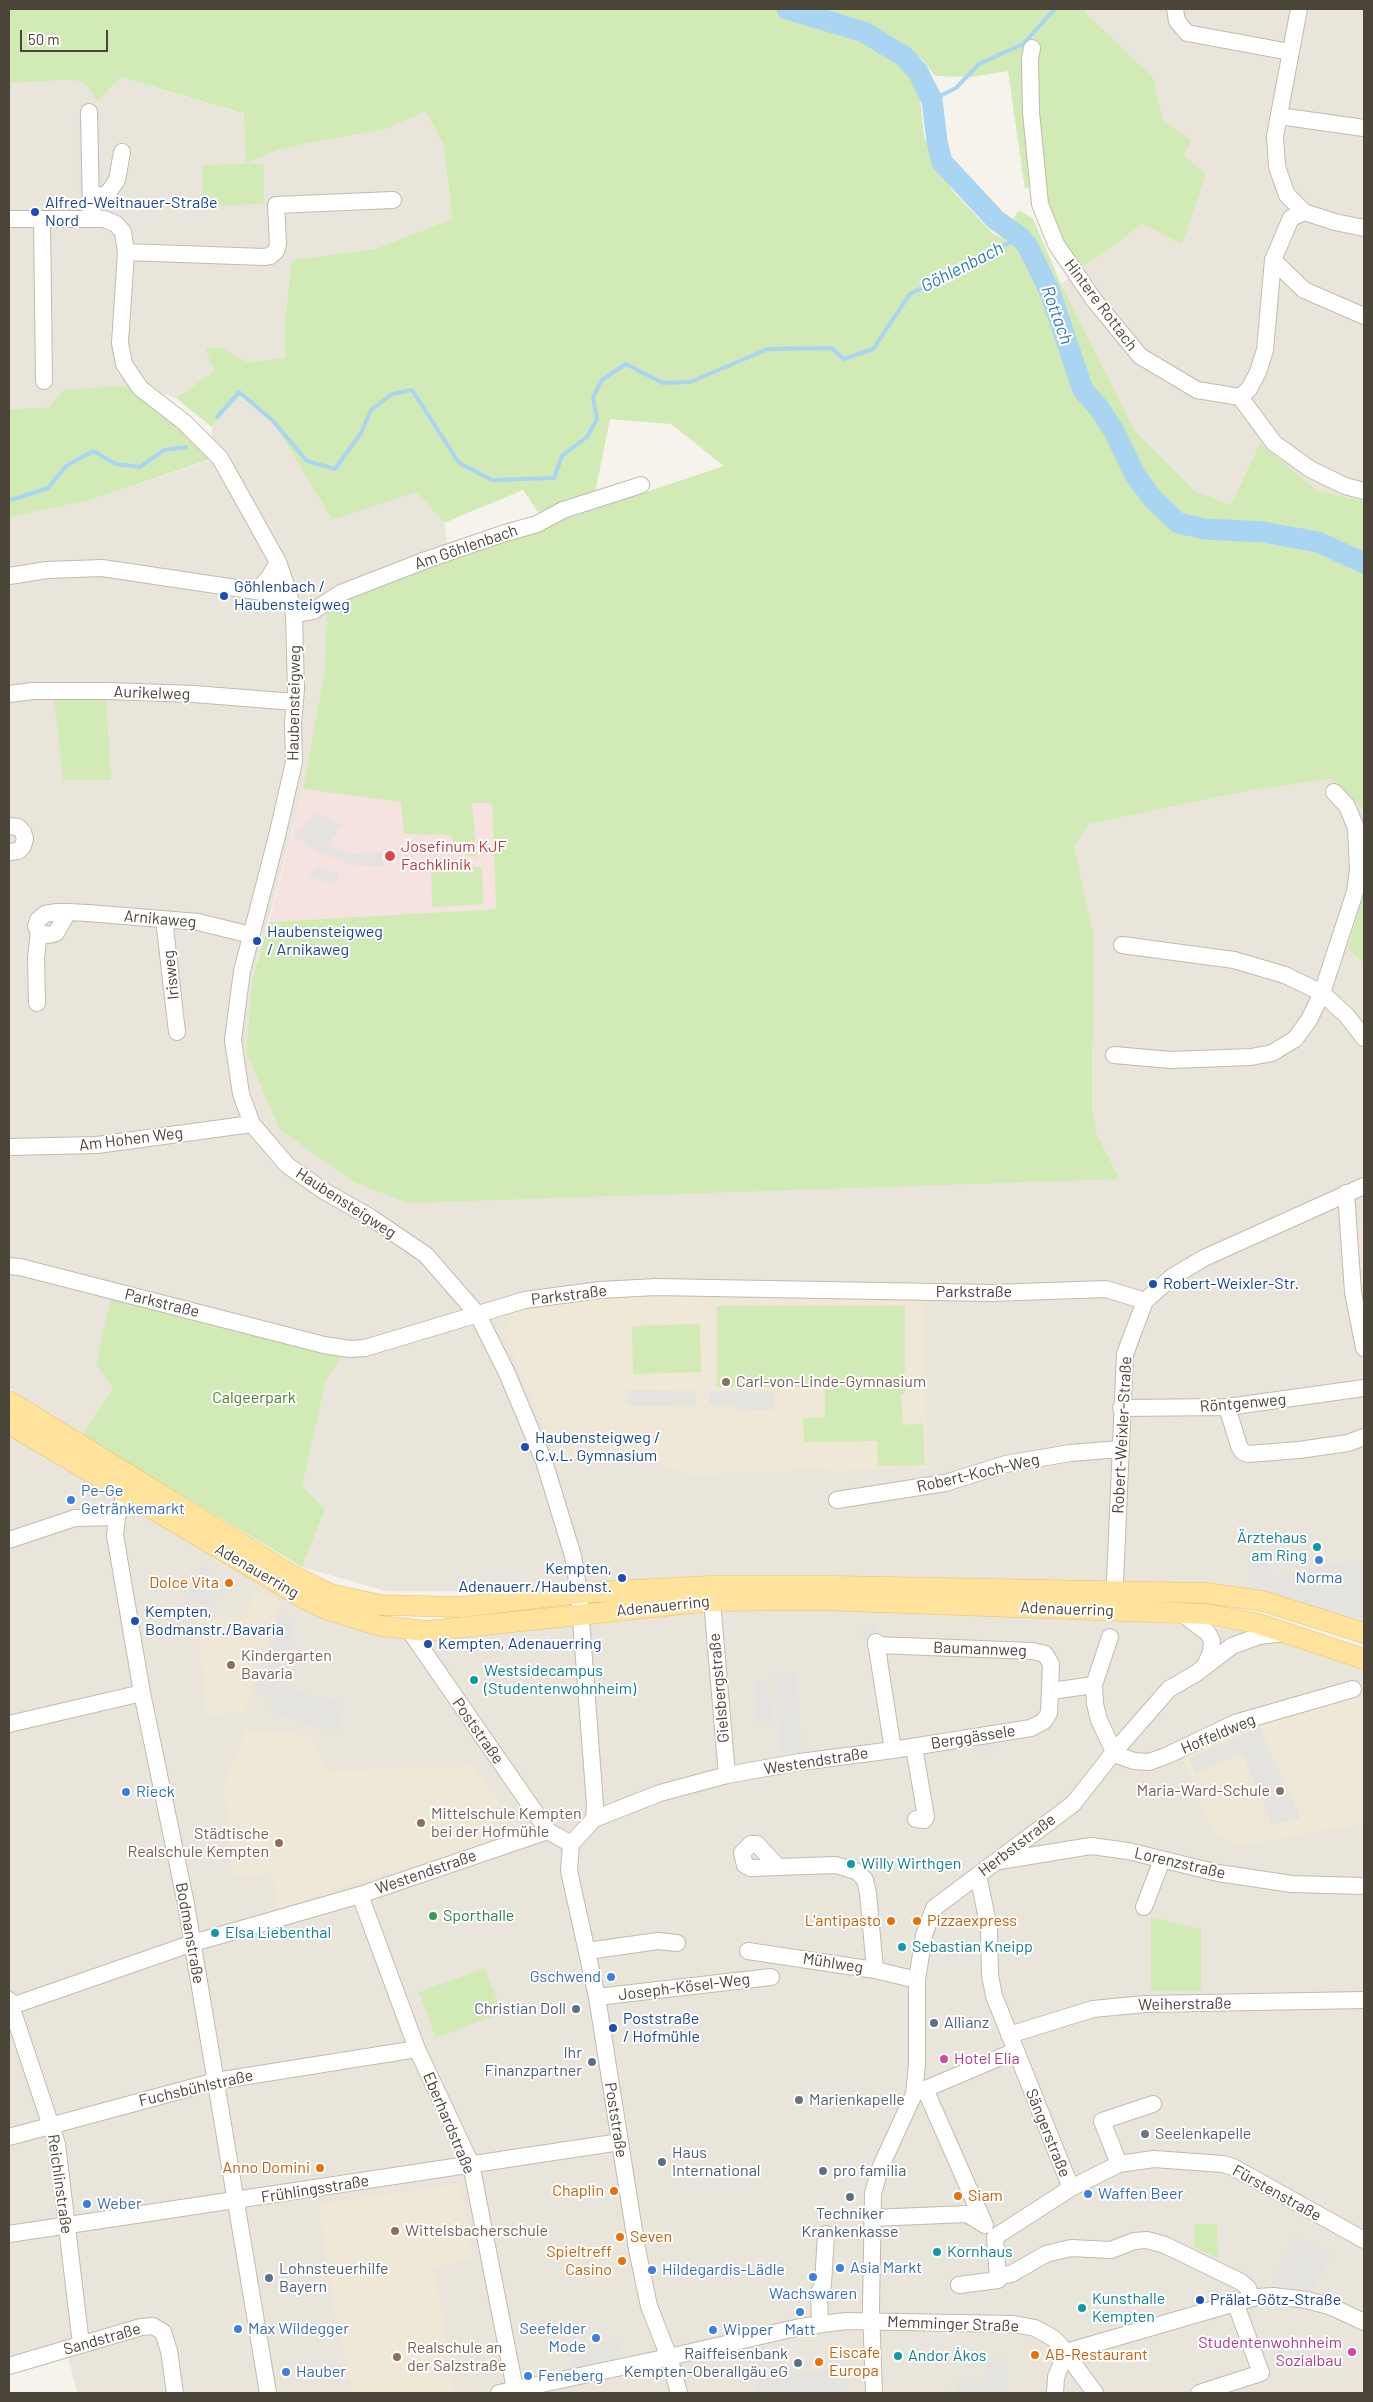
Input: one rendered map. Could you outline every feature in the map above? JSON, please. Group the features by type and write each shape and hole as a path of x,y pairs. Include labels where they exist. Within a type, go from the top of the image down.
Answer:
{"main road":[{"name":"Adenauerring","path":"9,1401 129,1484 303,1598 328,1610 364,1623 409,1630 457,1629 712,1601 1114,1601 1205,1593 1263,1602 1364,1633"},
{"name":"Adenauerring","path":"9,1424 129,1484 290,1574 330,1594 381,1605 420,1608 461,1607 579,1593 710,1586 1114,1601 1181,1613 1206,1614 1256,1623 1364,1659"}],"street":[{"path":"1175,9 1177,21 1187,33 1290,52"},
{"path":"1299,9 1275,136 1277,167 1288,195 1304,212 1364,228"},
{"name":"Hintere Rottach","path":"1032,48 1030,59 1031,112 1038,190 1046,223 1056,244 1094,300 1140,356 1197,390 1240,397"},
{"path":"89,112 90,200 91,209 100,219"},
{"path":"1279,116 1364,128"},
{"path":"90,200 108,193 116,180 122,152"},
{"path":"126,252 270,256 276,251 278,244 276,205 393,200"},
{"path":"1304,212 1291,218 1273,260 1265,350 1258,372 1249,389 1240,397 1274,443 1310,468 1344,486 1364,491"},
{"path":"9,219 100,219"},
{"path":"42,219 44,381"},
{"name":"Haubensteigweg","path":"100,219 116,224 123,232 126,252 120,343 124,364 140,388 184,422 220,458 278,562 292,607 296,702 293,722 294,762 278,836 242,971 233,1040 242,1094 252,1124 287,1165 324,1192 370,1217 426,1255 478,1315 514,1388 544,1461 573,1556 581,1615 594,1819"},
{"path":"1273,260 1304,290 1364,316"},
{"name":"Am Göhlenbach","path":"9,576 47,570 102,568 256,591 292,607 313,611 341,593 426,560 537,524 563,510 641,485"},
{"path":"256,591 268,579 278,562"},
{"name":"Aurikelweg","path":"9,694 33,691 194,694 296,702"},
{"path":"1114,1055 1172,1060 1251,1057 1272,1053 1295,1039 1309,1020 1322,993 1350,909 1358,870 1356,828 1347,806 1334,792"},
{"path":"9,826 18,827 23,832 25,839 23,846 18,851 9,852"},
{"name":"Arnikaweg","path":"37,1003 36,958 39,932 36,926 38,920 45,914 68,912 198,922 251,935"},
{"name":"Irisweg","path":"164,919 177,1032"},
{"path":"1122,945 1234,960 1285,975 1322,993 1347,1016 1364,1038"},
{"name":"Am Hohen Weg","path":"9,1147 97,1145 252,1124"},
{"name":"Robert-Weixler-Straße","path":"1114,1601 1124,1354 1145,1301 1172,1277 1204,1258 1364,1186"},
{"path":"1346,1193 1353,1292 1364,1348"},
{"name":"Parkstraße","path":"9,1266 29,1269 324,1345 350,1349 364,1348 525,1300 600,1290 656,1287 992,1293 1106,1290 1145,1301"},
{"name":"Röntgenweg","path":"1121,1408 1227,1407 1364,1388"},
{"path":"1227,1407 1240,1446 1243,1452 1248,1454 1309,1449 1348,1443 1364,1437"},
{"name":"Robert-Koch-Weg","path":"836,1500 946,1483 1006,1464 1070,1453 1120,1449"},
{"name":"Bodmanstraße","path":"129,1484 117,1517 115,1535 142,1693 193,1943 268,2393"},
{"path":"9,1540 75,1518 117,1517"},
{"name":"Gielsbergstraße","path":"712,1601 727,1775"},
{"path":"1181,1613 1208,1633 1212,1641 1211,1652 1205,1666"},
{"name":"Poststraße","path":"409,1630 548,1831"},
{"name":"Herbststraße","path":"995,2237 984,2223 920,2091 917,2064 917,1980 924,1935 934,1908 1073,1804 1169,1689 1232,1646 1259,1636 1286,1633"},
{"path":"1110,1637 1094,1685 1095,1704 1099,1720 1114,1753"},
{"name":"Baumannweg","path":"893,1750 876,1644 1032,1651 1045,1654 1051,1664 1051,1691"},
{"path":"1051,1691 1094,1685"},
{"name":"Hoffeldweg","path":"1114,1753 1134,1761 1150,1762 1235,1723 1353,1689"},
{"name":"Berggässele","path":"893,1750 1031,1728 1044,1721 1049,1712 1051,1691"},
{"path":"9,1724 142,1693"},
{"path":"914,1746 926,1817 924,1820 916,1819"},
{"name":"Westendstraße","path":"571,1844 594,1819 660,1793 727,1775 800,1762 893,1750"},
{"path":"548,1831 571,1844"},
{"name":"Westendstraße","path":"10,2004 193,1943 360,1895 548,1831"},
{"name":"Poststraße","path":"571,1844 569,1871 597,1997 624,2171 649,2306 669,2358 679,2393"},
{"name":"Lorenzstraße","path":"998,1861 1091,1846 1128,1851 1218,1873 1292,1884 1364,1886"},
{"path":"1144,1907 1162,1860"},
{"path":"778,1867 836,1865 858,1872 864,1880 868,1893 875,1970"},
{"name":"Sängerstraße","path":"978,1875 989,1928 990,1975 994,1996 1071,2188"},
{"name":"Eberhardstraße","path":"360,1895 417,2048 471,2164 515,2389"},
{"path":"587,1951 658,1941 677,1943"},
{"name":"Mühlweg","path":"748,1950 875,1970 917,1980"},
{"name":"Joseph-Kösel-Weg","path":"597,1997 771,1977"},
{"name":"Weiherstraße","path":"1009,2035 1102,2008 1145,2004 1364,2000"},
{"name":"Reichlinstraße","path":"10,2004 52,2126 56,2144 81,2344"},
{"name":"Fuchsbühlstraße","path":"9,2137 216,2080 417,2048"},
{"path":"874,2393 871,2322 871,2218 874,2182 920,2091 1015,2051"},
{"path":"1120,2164 1102,2120 1153,2104"},
{"name":"Frühlingsstraße","path":"9,2234 620,2142"},
{"name":"Fürstenstraße","path":"995,2237 1071,2188 1120,2164 1154,2159 1223,2164 1233,2167 1364,2240"},
{"path":"871,2218 968,2214 984,2223"},
{"path":"820,2323 819,2292 823,2284 826,2234"},
{"path":"959,2284 998,2280 995,2237"},
{"path":"997,2276 1012,2274 1046,2254 1071,2248 1111,2250 1134,2240 1155,2241 1241,2282 1248,2288 1251,2298"},
{"path":"1055,2393 1056,2377 1066,2352 1251,2298 1273,2296 1307,2300 1332,2307 1364,2322"},
{"path":"1199,2393 1261,2373 1235,2302"},
{"name":"Memminger Straße","path":"499,2393 515,2389 551,2387 820,2323 871,2322 1025,2325 1054,2338 1095,2393"},
{"name":"Sandstraße","path":"9,2366 141,2327 154,2326 163,2332 175,2393"}],"shaded area":[{"path":"1086,9 1364,9 1364,501 1318,491 1260,443 1231,505 1195,491 1135,431 1061,284 1143,224 1184,156 1190,140 1163,119 1153,77 1083,12"},
{"path":"122,77 245,115 246,163 276,151 304,144 386,129 426,110 444,146 452,219 375,249 292,260 285,320 285,358 248,362 222,348 206,347 214,371 176,398 134,385 49,407 9,409 9,83 69,80 83,82 98,100"},
{"path":"78,112 100,112 101,190 91,209 80,209"},
{"path":"239,396 274,423 332,520 416,492 444,523 450,557 327,603 325,669 303,789 252,981 246,1051 280,1130 1120,1178 1097,1134 1092,1107 1094,937 1074,846 1089,824 1252,790 1330,779 1364,810 1364,887 1348,949 1364,964 1364,1624 1265,1593 571,1585 474,1591 385,1591 302,1567 325,1509 302,1486 326,1380 345,1355 113,1388 82,1435 9,1388 9,517 87,501 211,460 212,427"},
{"name":"Josefinum KJF Fachklinik","path":"303,789 394,801 492,803 496,909 269,922"},
{"path":"316,811 342,825 328,846 352,854 382,852 383,866 350,865 321,853 294,837"},
{"path":"316,866 340,874 334,884 309,877"},
{"path":"1364,1223 1364,1302 1355,1243"},
{"name":"Carl-von-Linde-Gymnasium","path":"600,1296 924,1299 927,1468 828,1471 828,1469 795,1469 790,1470 790,1473 688,1474 630,1454 558,1461 504,1333 512,1314 525,1305"},
{"path":"627,1390 696,1391 696,1405 628,1406"},
{"path":"709,1391 773,1392 773,1410 737,1411 737,1405 709,1405"},
{"path":"9,1430 324,1617 409,1640 721,1606 1102,1617 1249,1631 1364,1666 1364,2393 77,2393 66,2349 9,2361"},
{"path":"1266,1552 1272,1578 1355,1560 1356,1564 1364,1563 1364,1624 1251,1587 1247,1555"},
{"path":"201,1566 212,1571 208,1582 220,1587 211,1607 188,1598"},
{"name":"Kindergarten Bavaria","path":"254,1590 280,1600 245,1712 207,1715 197,1619 246,1616"},
{"path":"279,1613 296,1618 277,1686 344,1704 337,1732 270,1713 273,1699 256,1694"},
{"path":"861,1624 876,1624 879,1641 864,1641"},
{"path":"795,1672 803,1756 782,1761 774,1673"},
{"path":"768,1680 772,1721 757,1722 755,1681"},
{"name":"Maria-Ward-Schule","path":"1364,1695 1364,1823 1236,1846 1212,1830 1182,1759 1239,1729"},
{"path":"1259,1727 1301,1818 1272,1824 1242,1753 1196,1774 1189,1758"},
{"path":"246,1730 310,1736 326,1771 472,1766 523,1834 334,1889 277,1910 272,1873 233,1877 224,1784"},
{"path":"998,1738 1001,1751 976,1755 972,1742"},
{"name":"Wittelsbacherschule","path":"459,2184 473,2258 434,2268 455,2393 353,2393 336,2321 318,2204"},
{"path":"1295,2236 1331,2255 1313,2291 1271,2283"},
{"path":"619,2340 622,2359 570,2368 567,2349"},
{"path":"1007,2357 1008,2393 923,2393 956,2391 956,2383 985,2381 985,2358"},
{"path":"846,2370 848,2393 757,2393 756,2375"}],"green space":[{"path":"9,9 1086,9 1084,12 1153,77 1163,119 1191,140 1184,156 1206,174 1182,244 1143,224 1081,269 1064,244 1034,186 1025,189 1008,71 971,77 935,76 922,59 911,51 909,67 919,86 924,137 951,189 993,234 1019,244 1013,219 1019,210 1033,219 1061,284 1135,431 1195,491 1231,505 1260,443 1318,491 1364,501 1364,810 1330,779 1252,790 1089,824 1074,846 1094,937 1092,1107 1097,1134 1120,1179 408,1203 354,1182 280,1130 246,1052 252,981 269,922 496,909 492,803 472,803 477,857 456,853 451,835 404,834 401,802 303,789 325,669 327,602 450,557 724,466 671,424 610,419 595,493 540,515 523,490 444,523 416,492 332,520 274,423 240,396 212,427 176,398 214,371 205,347 222,348 248,362 285,358 285,320 292,260 375,249 452,219 444,146 426,111 386,129 304,144 276,151 246,163 244,114 122,77 98,101 83,82 69,80 9,83"},
{"path":"264,164 264,204 203,206 202,165"},
{"path":"134,385 211,459 87,501 9,517 9,409 49,407 64,390"},
{"path":"106,695 111,780 63,780 54,697"},
{"path":"482,867 483,904 432,907 431,870"},
{"path":"1364,887 1364,964 1348,949"},
{"name":"Calgeerpark","path":"112,1294 345,1354 326,1380 302,1486 325,1509 302,1567 82,1435 113,1388 96,1364"},
{"path":"717,1306 905,1306 905,1394 901,1394 903,1425 923,1423 925,1465 878,1466 877,1441 804,1442 803,1418 825,1418 825,1387 717,1387"},
{"path":"700,1324 701,1372 633,1374 632,1326"},
{"path":"1151,1917 1201,1929 1201,1991 1151,1991"},
{"path":"485,1968 502,2013 436,2038 419,1992"},
{"path":"1194,2224 1217,2224 1218,2258 1194,2247"}],"waterway":[{"name":"Rottach","path":"787,9 864,32 905,57 918,72 932,100 937,141 942,162 996,220 1020,237 1027,245 1050,292 1083,390 1099,408 1114,431 1135,475 1153,499 1178,523 1205,529 1263,532 1318,542 1364,563"},
{"path":"932,100 956,88 979,64 1023,44 1055,9"},
{"name":"Göhlenbach","path":"217,417 239,392 272,420 307,461 335,469 361,433 371,410 392,394 412,390 459,463 492,480 554,478 562,456 587,437 597,419 593,397 602,380 626,364 663,383 690,382 768,349 831,348 844,359 873,349 910,294 1020,237"},
{"name":"Göhlenbach","path":"9,499 11,500 48,488 66,466 93,451 116,464 140,467 164,450 186,447"}],"place":[{"name":"Alfred-Weitnauer-Straße Nord","path":"35,212"},
{"name":"Göhlenbach / Haubensteigweg","path":"224,596"},
{"name":"Josefinum KJF Fachklinik","path":"390,856"},
{"name":"Haubensteigweg / Arnikaweg","path":"257,941"},
{"name":"Robert-Weixler-Str.","path":"1153,1284"},
{"name":"Carl-von-Linde-Gymnasium","path":"726,1382"},
{"name":"Haubensteigweg / C.v.L. Gymnasium","path":"525,1447"},
{"name":"Pe-Ge Getränkemarkt","path":"71,1500"},
{"name":"Ärztehaus am Ring","path":"1317,1547"},
{"name":"Norma","path":"1319,1560"},
{"name":"Kempten, Adenauerr./Haubenst.","path":"622,1578"},
{"name":"Dolce Vita","path":"229,1583"},
{"name":"Kempten, Bodmanstr./Bavaria","path":"135,1621"},
{"name":"Kempten, Adenauerring","path":"428,1644"},
{"name":"Kindergarten Bavaria","path":"231,1665"},
{"name":"Westsidecampus (Studentenwohnheim)","path":"474,1680"},
{"name":"Maria-Ward-Schule","path":"1280,1791"},
{"name":"Rieck","path":"126,1792"},
{"name":"Mittelschule Kempten bei der Hofmühle","path":"421,1823"},
{"name":"Städtische Realschule Kempten","path":"279,1843"},
{"name":"Willy Wirthgen","path":"851,1864"},
{"name":"Sporthalle","path":"433,1916"},
{"name":"L'antipasto","path":"891,1921"},
{"name":"Pizzaexpress","path":"917,1921"},
{"name":"Elsa Liebenthal","path":"215,1933"},
{"name":"Sebastian Kneipp","path":"902,1947"},
{"name":"Gschwend","path":"611,1977"},
{"name":"Christian Doll","path":"576,2009"},
{"name":"Allianz","path":"934,2023"},
{"name":"Poststraße / Hofmühle","path":"613,2028"},
{"name":"Hotel Elia","path":"944,2059"},
{"name":"Ihr Finanzpartner","path":"592,2062"},
{"name":"Marienkapelle","path":"799,2100"},
{"name":"Seelenkapelle","path":"1145,2134"},
{"name":"Haus International","path":"662,2162"},
{"name":"Anno Domini","path":"320,2168"},
{"name":"pro familia","path":"823,2171"},
{"name":"Chaplin","path":"614,2191"},
{"name":"Waffen Beer","path":"1088,2194"},
{"name":"Siam","path":"958,2196"},
{"name":"Techniker Krankenkasse","path":"850,2197"},
{"name":"Weber","path":"87,2204"},
{"name":"Wittelsbacherschule","path":"395,2231"},
{"name":"Seven","path":"620,2237"},
{"name":"Kornhaus","path":"937,2252"},
{"name":"Spieltreff Casino","path":"622,2261"},
{"name":"Asia Markt","path":"840,2268"},
{"name":"Hildegardis-Lädle","path":"652,2270"},
{"name":"Wachswaren","path":"813,2277"},
{"name":"Lohnsteuerhilfe Bayern","path":"269,2278"},
{"name":"Prälat-Götz-Straße","path":"1200,2300"},
{"name":"Kunsthalle Kempten","path":"1082,2308"},
{"name":"Matt","path":"800,2312"},
{"name":"Max Wildegger","path":"238,2329"},
{"name":"Wipper","path":"713,2330"},
{"name":"Seefelder Mode","path":"596,2338"},
{"name":"Studentenwohnheim Sozialbau","path":"1352,2352"},
{"name":"AB-Restaurant","path":"1035,2355"},
{"name":"Andor Ákos","path":"898,2356"},
{"name":"Realschule an der Salzstraße","path":"397,2357"},
{"name":"Eiscafe Europa","path":"819,2362"},
{"name":"Raiffeisenbank Kempten-Oberallgäu eG","path":"798,2363"},
{"name":"Hauber","path":"286,2372"},
{"name":"Feneberg","path":"528,2376"}]}
